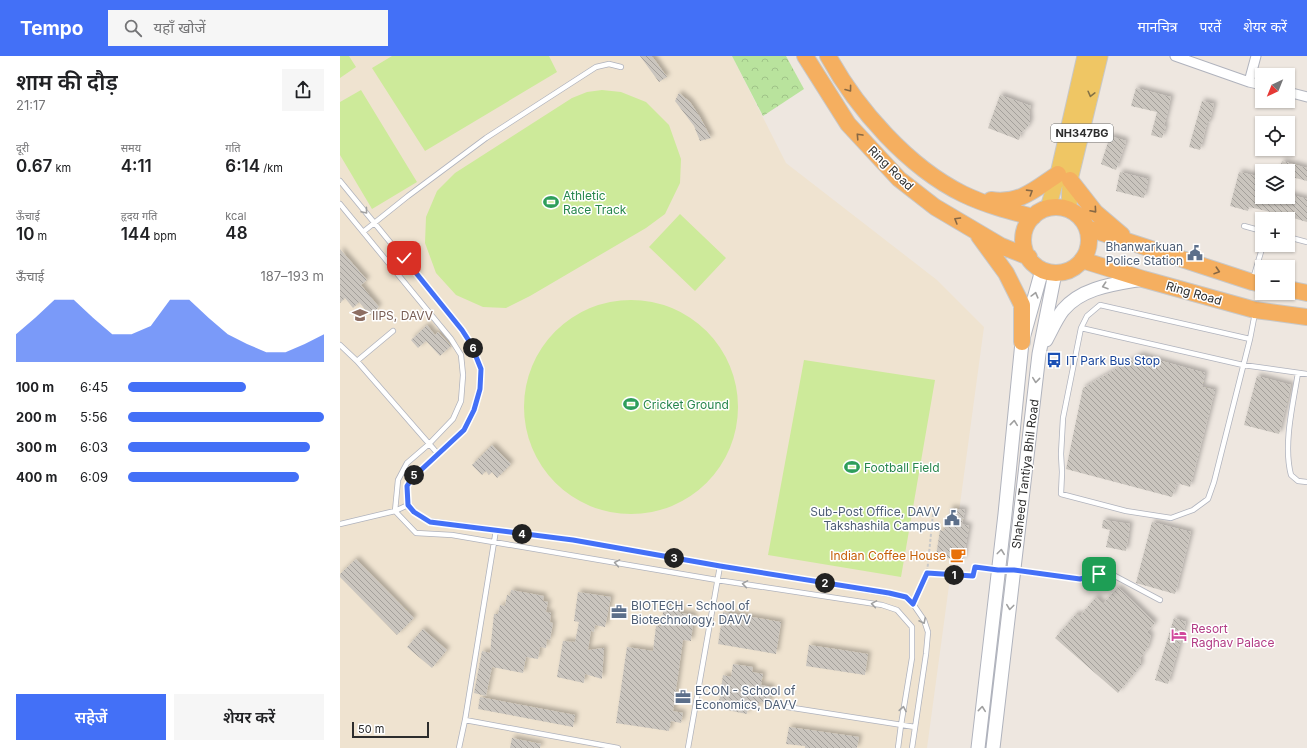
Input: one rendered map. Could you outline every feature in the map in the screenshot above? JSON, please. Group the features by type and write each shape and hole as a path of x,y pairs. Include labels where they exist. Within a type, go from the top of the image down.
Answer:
{"highway":[{"name":"Ring Road","path":"805,56 848,124 899,179 935,207 1001,246 1029,258"},
{"name":"Ring Road","path":"828,56 837,73 877,126 923,169 963,194 996,207 1033,217"},
{"path":"877,126 942,176 980,197 1005,202 1020,198 1064,177 1095,212 1111,227 1132,243"},
{"path":"1057,207 1069,210 1080,217 1087,228 1089,236 1087,253 1082,260 1070,270 1049,271 1032,262 1026,251 1024,237 1025,229 1033,217 1048,208 1057,207"},
{"path":"1087,228 1255,282"},
{"path":"974,230 1006,273 1022,305 1022,342"},
{"name":"Ring Road","path":"1082,260 1143,279 1255,310 1307,317"},
{"path":"1295,290 1307,293"}],"main road":[{"name":"NH347BG","path":"1069,210 1064,177 1086,56"},
{"name":"NH347BG","path":"1048,208 1064,177 1100,56"},
{"path":"978,748 1005,514 1022,342 1049,271"},
{"name":"Shaheed Tantiya Bhil Road","path":"993,748 1049,271"},
{"path":"1039,354 1063,310 1081,295 1108,285 1143,279"},
{"path":"998,570 1014,570"}],"street":[{"path":"1175,56 1255,83"},
{"path":"1249,82 1256,56"},
{"path":"1295,94 1307,97"}],"lane":[{"path":"363,232 486,138 596,67 609,64 621,67"},
{"path":"340,181 462,330 471,344 481,369 480,389 474,410 464,430 414,475 407,486 408,505 414,512 430,522 573,540 906,597 924,620 928,632 912,748"},
{"path":"340,204 451,339 461,355 463,375 461,401 453,419 429,444 407,463 398,480 395,512"},
{"path":"1244,226 1255,229"},
{"path":"1295,239 1307,242"},
{"path":"1250,339 1100,305 1087,316 1081,328 1063,418 1061,494 1126,511 1171,518 1193,510 1208,498 1214,482 1250,339 1255,310"},
{"path":"1081,328 1243,364 1298,374 1307,374"},
{"path":"357,361 393,332"},
{"path":"340,345 357,361 438,454"},
{"path":"1298,374 1291,414 1288,462 1291,475 1298,481 1307,482"},
{"path":"340,524 395,512 408,505"},
{"path":"395,512 416,533 452,535 717,580 882,605 897,610 912,627 912,658 898,748"},
{"path":"460,748 496,530"},
{"path":"688,748 720,566"},
{"path":"1014,570 1080,579 1099,574 1116,576 1160,600"},
{"path":"787,706 915,727"},
{"path":"465,720 618,748"}],"path":[{"path":"913,604 927,573 933,514"},
{"path":"927,573 973,576 975,567 998,570"}],"shaded area":[{"path":"340,56 732,56 786,163 937,280 984,327 927,748 340,748"}],"green space":[{"path":"340,56 349,56 356,67 340,78"},
{"path":"392,56 549,56 557,72 425,151 372,68"},
{"path":"732,56 786,56 804,89 763,116"},
{"path":"361,90 417,182 372,209 340,155 340,102"},
{"name":"Athletic Race Track","path":"602,90 621,92 646,102 669,125 681,159 680,183 665,214 646,228 530,296 506,308 483,307 456,295 436,273 425,243 426,217 437,191 455,173 572,98 587,92"},
{"path":"680,214 726,258 695,291 649,247"},
{"name":"Cricket Ground","path":"631,300 662,305 681,313 699,325 713,339 725,357 733,376 738,407 733,438 725,457 713,475 699,489 681,501 662,509 631,514 600,509 581,501 563,489 549,475 537,457 529,438 524,407 529,376 537,357 549,339 563,325 581,313 600,305"},
{"name":"Football Field","path":"804,360 935,380 901,577 768,555"}],"building":[{"path":"640,56 652,56 667,77 659,82"},
{"path":"1136,88 1171,97 1164,126 1166,126 1162,138 1151,135 1157,112 1131,106"},
{"path":"679,93 690,102 711,138 700,141 694,126 675,101"},
{"path":"1000,95 1031,106 1029,111 1030,122 1027,128 1021,133 1019,140 988,128"},
{"path":"1202,101 1214,104 1200,150 1189,147"},
{"path":"1110,136 1126,141 1116,170 1101,164"},
{"path":"1282,161 1293,164 1281,164"},
{"path":"1295,165 1307,168 1307,181 1295,178"},
{"path":"1120,172 1148,179 1144,198 1116,191"},
{"path":"1239,172 1255,176 1255,204 1295,204 1295,196 1307,199 1307,222 1295,218 1295,212 1270,212 1249,207 1248,211 1230,206"},
{"path":"340,249 367,280 361,285 379,307 370,315 359,302 353,308 345,298 340,303"},
{"path":"427,325 435,335 438,332 451,346 440,356 426,341 418,348 411,340"},
{"path":"1140,355 1205,373 1202,387 1215,390 1190,487 1177,483 1172,497 1066,469 1083,388"},
{"path":"1257,376 1291,385 1279,434 1244,425"},
{"path":"492,445 511,464 497,478 492,472 489,475 486,471 482,475 472,465"},
{"path":"950,508 965,510 962,524 969,526 963,560 936,556 940,530 944,531 946,522 948,522"},
{"path":"1103,520 1130,524 1126,551 1106,547 1110,530 1102,528"},
{"path":"1152,522 1191,532 1175,594 1136,583"},
{"path":"356,559 414,618 397,635 340,577 340,574"},
{"path":"1118,587 1155,623 1147,632 1151,636 1147,649 1140,658 1141,665 1118,693 1055,638 1077,613 1080,616 1096,597 1103,604"},
{"path":"511,590 544,596 543,601 548,602 546,612 551,613 550,622 553,623 550,640 547,639 546,648 540,647 538,659 526,657 523,673 492,667 486,696 474,693 482,651 490,653 494,614 498,614 500,605 505,606 507,595 510,596"},
{"path":"578,592 611,597 605,627 595,625 594,632 591,631 588,650 604,648 602,679 585,674 584,683 557,677 563,641 575,642 579,622 574,621"},
{"path":"664,605 681,608 680,613 694,615 691,641 683,640 673,711 683,713 681,723 671,721 669,731 616,723 627,647 653,651 656,626 661,626"},
{"path":"723,612 781,622 776,654 718,644"},
{"path":"1174,618 1186,622 1168,684 1155,680"},
{"path":"423,629 447,650 432,668 407,647"},
{"path":"809,645 868,654 865,675 806,666"},
{"path":"733,664 753,667 752,672 763,674 761,685 772,687 769,703 759,702 758,708 748,706 747,714 727,710 728,703 719,702 723,675 731,677"},
{"path":"480,697 575,715 573,727 478,709"},
{"path":"789,727 859,737 857,748 805,748 805,746 786,744"},
{"path":"512,738 541,744 540,748 510,748"}],"place":[{"name":"Athletic Race Track","path":"551,202"},
{"name":"Bhanwarkuan Police Station","path":"1195,253"},
{"name":"IIPS, DAVV","path":"360,315"},
{"name":"IT Park Bus Stop","path":"1054,360"},
{"name":"Cricket Ground","path":"631,404"},
{"name":"Football Field","path":"852,467"},
{"name":"Sub-Post Office, DAVV Takshashila Campus","path":"952,518"},
{"name":"Indian Coffee House","path":"958,555"},
{"name":"BIOTECH - School of Biotechnology, DAVV","path":"619,612"},
{"name":"Resort Raghav Palace","path":"1179,635"},
{"name":"ECON - School of Economics, DAVV","path":"683,697"}],"route":[{"path":"404,258 462,330 471,344 481,369 480,389 474,410 464,430 414,475 407,486 408,505 414,512 430,522 573,540 720,566 889,593 906,597 913,604 927,573 973,576 975,567 1036,572 1080,579 1099,574"}]}
